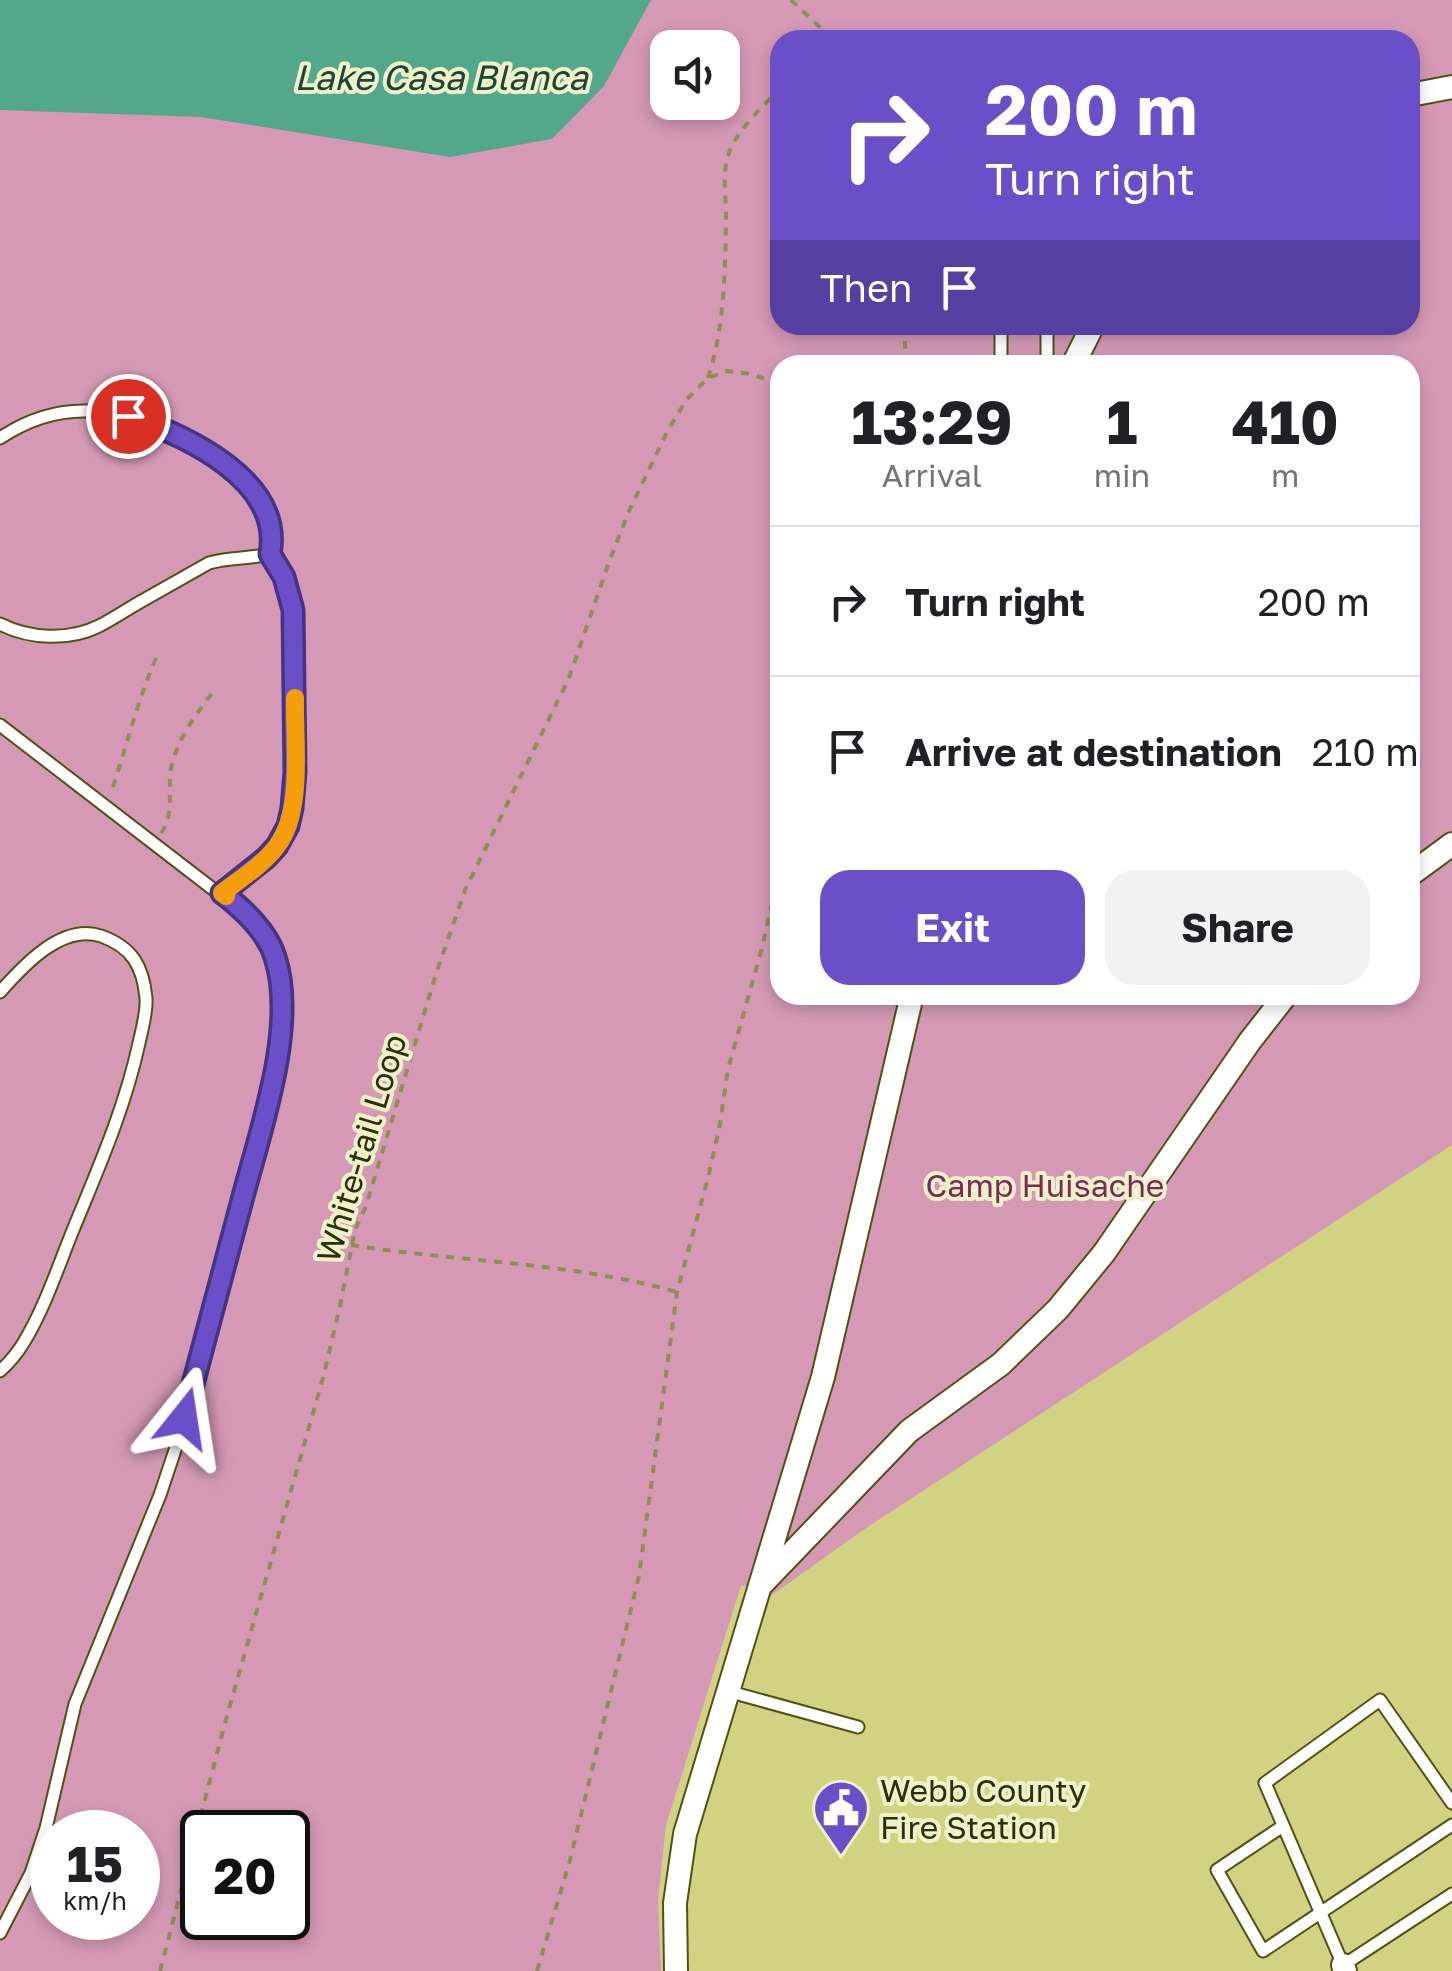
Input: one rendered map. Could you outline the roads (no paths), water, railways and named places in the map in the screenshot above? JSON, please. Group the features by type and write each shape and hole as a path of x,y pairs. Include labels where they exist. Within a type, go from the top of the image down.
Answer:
{"street":[{"path":"1420,93 1452,87"},
{"path":"1420,868 1452,844"},
{"path":"676,1971 675,1903 680,1852 823,1376 910,1005"},
{"path":"757,1590 909,1431 1000,1364 1058,1309 1104,1253 1278,1005"}],"lane":[{"path":"0,438 20,425 62,412 128,416 180,436 224,464 261,500 270,521 270,554 284,577 293,610 292,808 277,846 222,893"},
{"path":"0,624 15,632 41,636 65,636 94,629 209,563 270,554"},
{"path":"0,725 244,912 269,942 281,992 280,1036 270,1090 167,1475 75,1704 46,1828 31,1873 0,1933"},
{"path":"0,992 22,966 48,948 70,936 92,933 126,948 140,965 147,1002 133,1072 118,1120 40,1310 24,1343 0,1371"},
{"path":"727,1691 858,1727"},
{"path":"1452,1803 1380,1700 1264,1782 1340,1969 1452,1894"},
{"path":"1284,1826 1217,1870 1262,1951 1452,1824"}],"water":[{"name":"Lake Casa Blanca","path":"0,0 651,0 604,86 552,139 450,157 201,117 0,110"}],"place":[{"name":"Webb County Fire Station","path":"841,1857"}],"park label":[{"name":"Camp Huisache","path":"1045,1185"}]}
